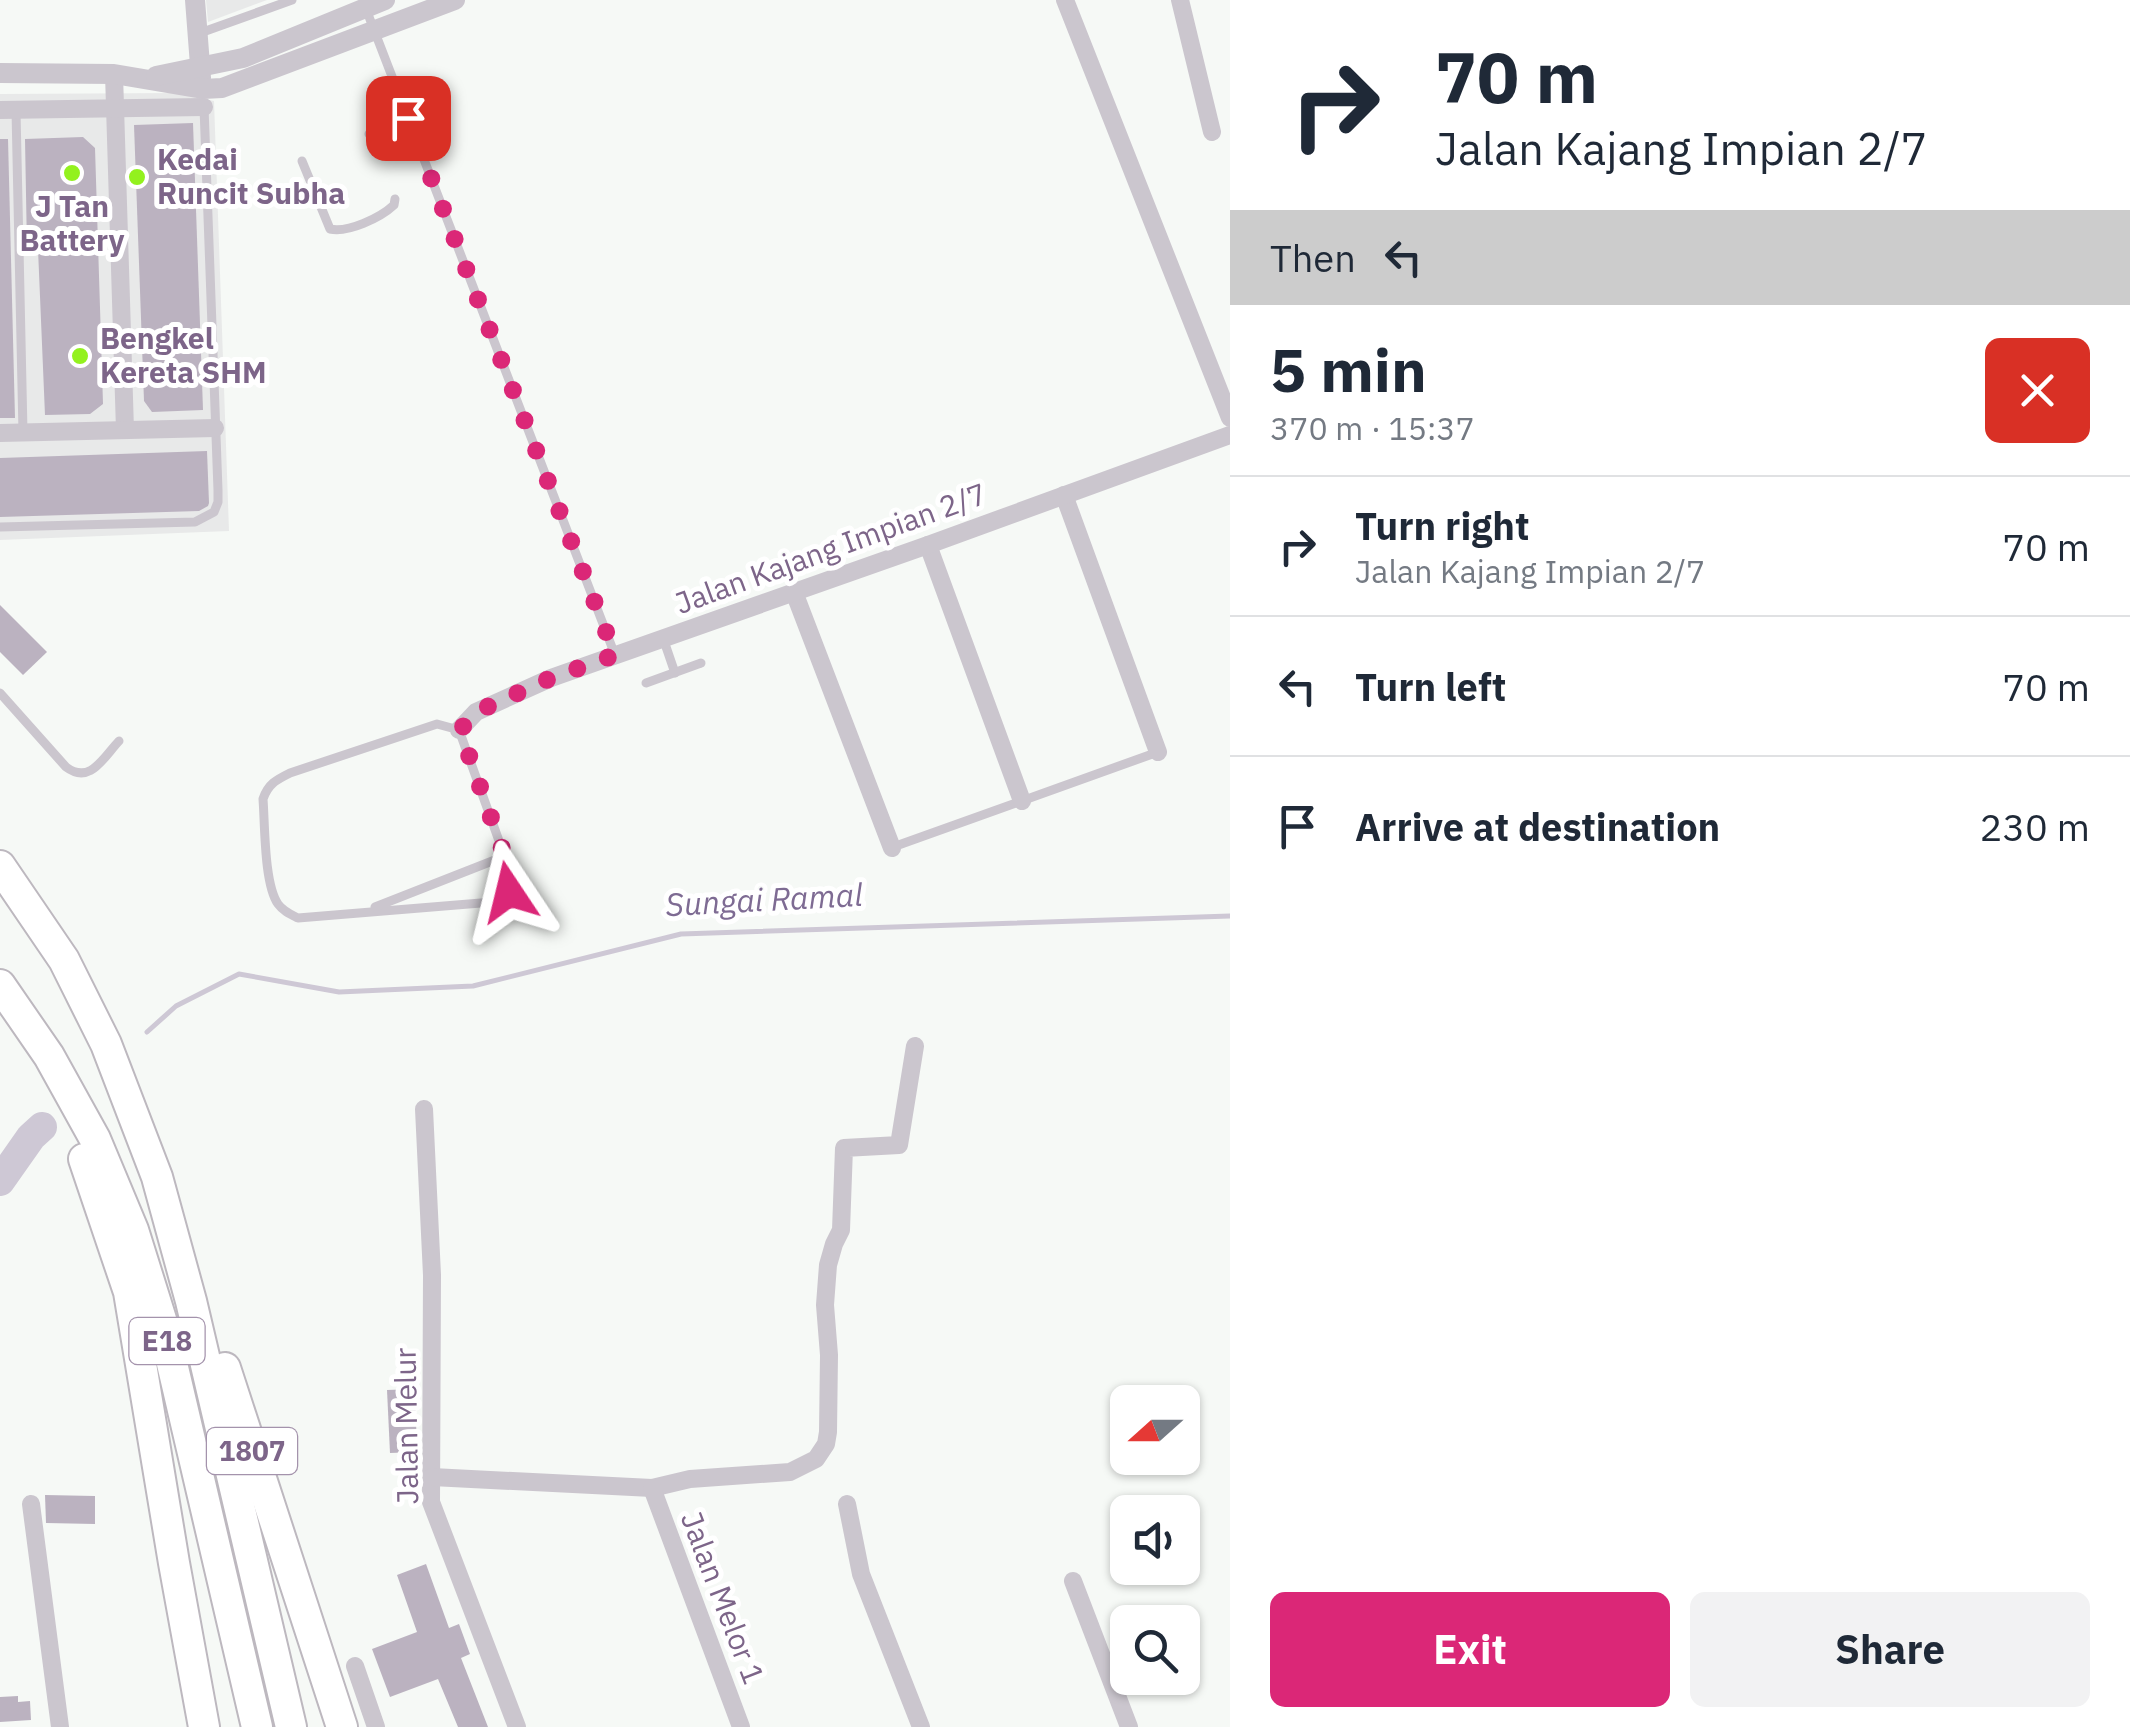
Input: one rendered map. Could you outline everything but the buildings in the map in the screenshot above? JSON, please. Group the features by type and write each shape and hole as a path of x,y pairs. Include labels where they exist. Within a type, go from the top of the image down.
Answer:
{"highway":[{"name":"E18","path":"0,866 64,960 106,1044 156,1177 197,1326 292,1727"},
{"name":"E18","path":"0,986 48,1056 95,1138 133,1230 164,1329 256,1727"},
{"path":"0,986 83,1158 129,1292 204,1727"},
{"name":"1807","path":"197,1326 225,1368 342,1727"}],"street":[{"path":"183,0 197,84"},
{"path":"195,0 197,84"},
{"path":"0,73 114,74 222,88 456,0"},
{"path":"1065,0 1230,418"},
{"path":"1180,0 1212,132"},
{"path":"8,111 117,109 197,84 242,58 375,4"},
{"path":"114,74 125,430"},
{"path":"0,432 215,428"},
{"name":"Jalan Kajang Impian 2/7","path":"460,730 476,712 551,678 1230,435"},
{"path":"1064,494 1158,752"},
{"path":"928,545 1022,801"},
{"path":"794,592 892,848"},
{"name":"Jalan Melor 1","path":"432,1477 652,1488 690,1479 790,1472 808,1465 822,1452 828,1432 825,1305 828,1265 840,1230 844,1148 899,1145 915,1046"},
{"name":"Jalan Melur","path":"424,1110 432,1275 430,1502 517,1727"},
{"name":"Jalan Melor 1","path":"652,1488 742,1727"},
{"path":"30,1504 60,1727"},
{"path":"848,1504 861,1574 921,1727"},
{"path":"1073,1581 1130,1727"},
{"path":"355,1666 376,1727"}],"lane":[{"path":"197,34 292,0"},
{"path":"375,4 374,32 615,655"},
{"path":"0,526 194,522 214,512 218,502 197,84"},
{"path":"8,111 23,432"},
{"path":"369,134 408,118"},
{"path":"302,161 330,229 342,230 382,214 394,206 394,199"},
{"path":"663,638 675,673"},
{"path":"646,684 702,663"},
{"path":"0,693 76,774 93,769 118,741"},
{"path":"437,724 460,730 505,856 512,884 509,892 493,902 298,918 286,913 270,887 263,799 267,788 290,773 437,724"},
{"path":"892,848 1158,752"},
{"path":"363,912 505,856"}],"shaded area":[{"path":"206,0 267,0 208,22"},
{"path":"176,93 214,101 229,531 0,540 0,94"}],"waterway":[{"name":"Sungai Ramal","path":"147,1032 176,1006 239,974 339,992 473,986 681,934 1230,916"},
{"name":"Sungai Ramal","path":"0,1181 42,1127"}],"place":[{"name":"J Tan Battery","path":"72,173"},
{"name":"Kedai Runcit Subha","path":"137,177"},
{"name":"Bengkel Kereta SHM","path":"80,356"}],"route":[{"path":"408,118 615,655 551,678 476,712 460,730 511,874 509,892"}]}
